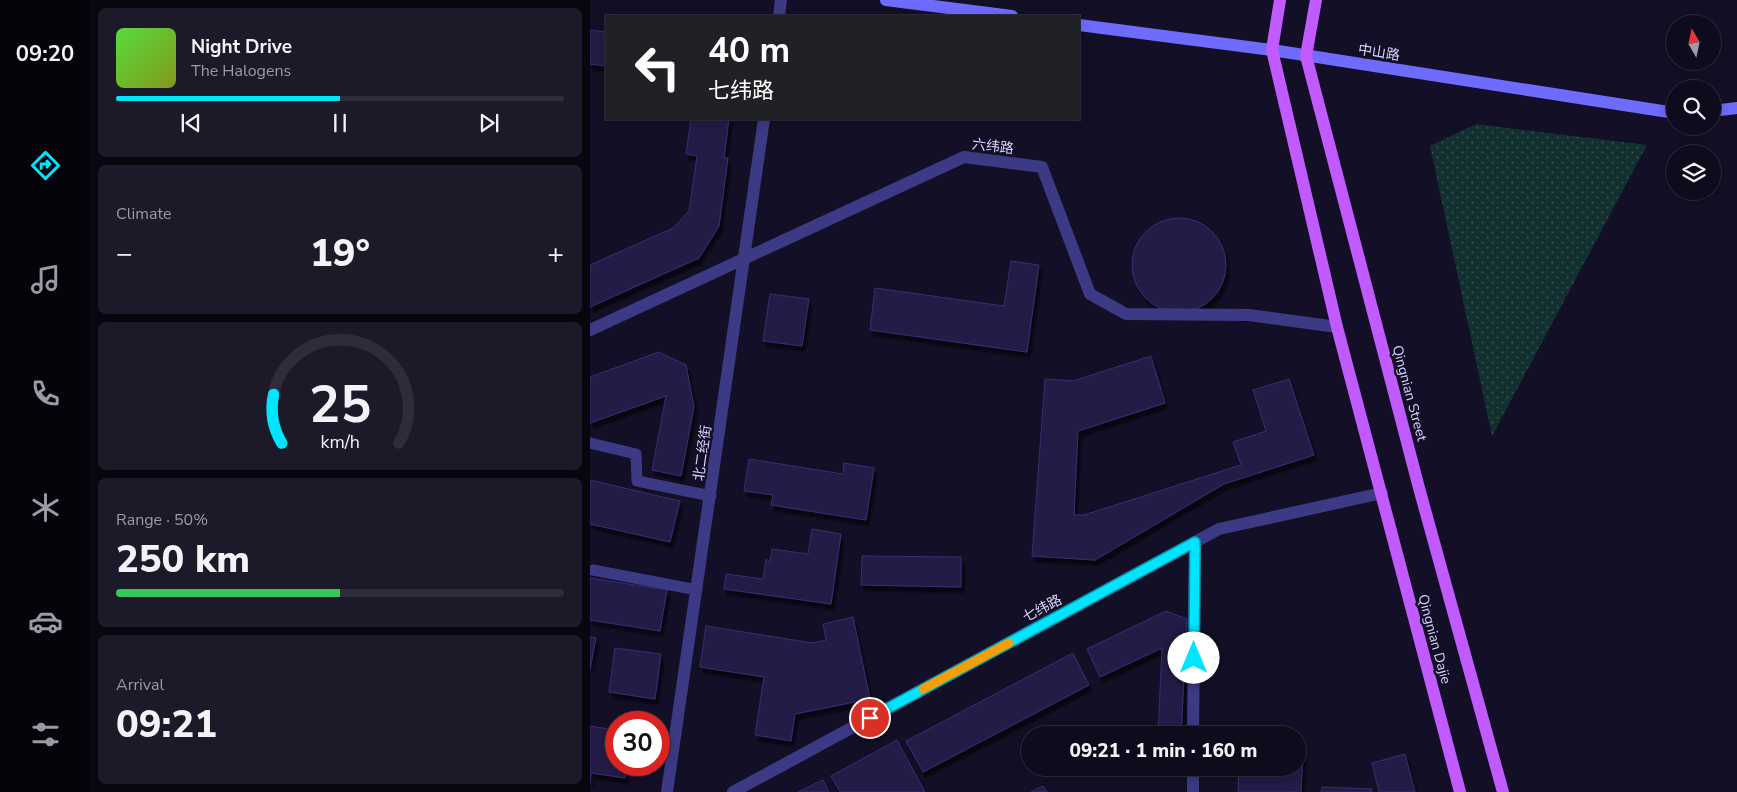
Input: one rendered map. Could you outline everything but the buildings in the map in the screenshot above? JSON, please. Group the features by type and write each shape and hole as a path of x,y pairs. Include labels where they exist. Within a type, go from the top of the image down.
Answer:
{"main road":[{"path":"1280,0 1272,50 1337,327 1382,494"},
{"name":"Qingnian Street","path":"1316,0 1306,56 1419,488 1503,792"},
{"name":"Qingnian Dajie","path":"1382,494 1460,792"}],"street":[{"path":"779,15 781,0"},
{"path":"886,0 1004,15"},
{"name":"中山路","path":"1080,25 1272,50 1666,112"},
{"path":"1721,110 1737,108"},
{"name":"北二经街","path":"667,792 764,120"},
{"name":"六纬路","path":"590,330 964,157 1042,167 1090,294 1126,314 1249,314 1337,327"},
{"name":"七纬路","path":"733,792 1219,529 1382,494"},
{"path":"1193,726 1195,542"},
{"path":"1193,776 1193,792"}],"lane":[{"path":"590,443 636,454 637,481 711,496"},
{"path":"593,570 697,590"}],"green space":[{"path":"1476,124 1647,145 1492,436 1430,146"}],"slow traffic":[{"path":"923,689 1009,643"}],"route":[{"path":"870,718 1195,542 1194,658"}]}
